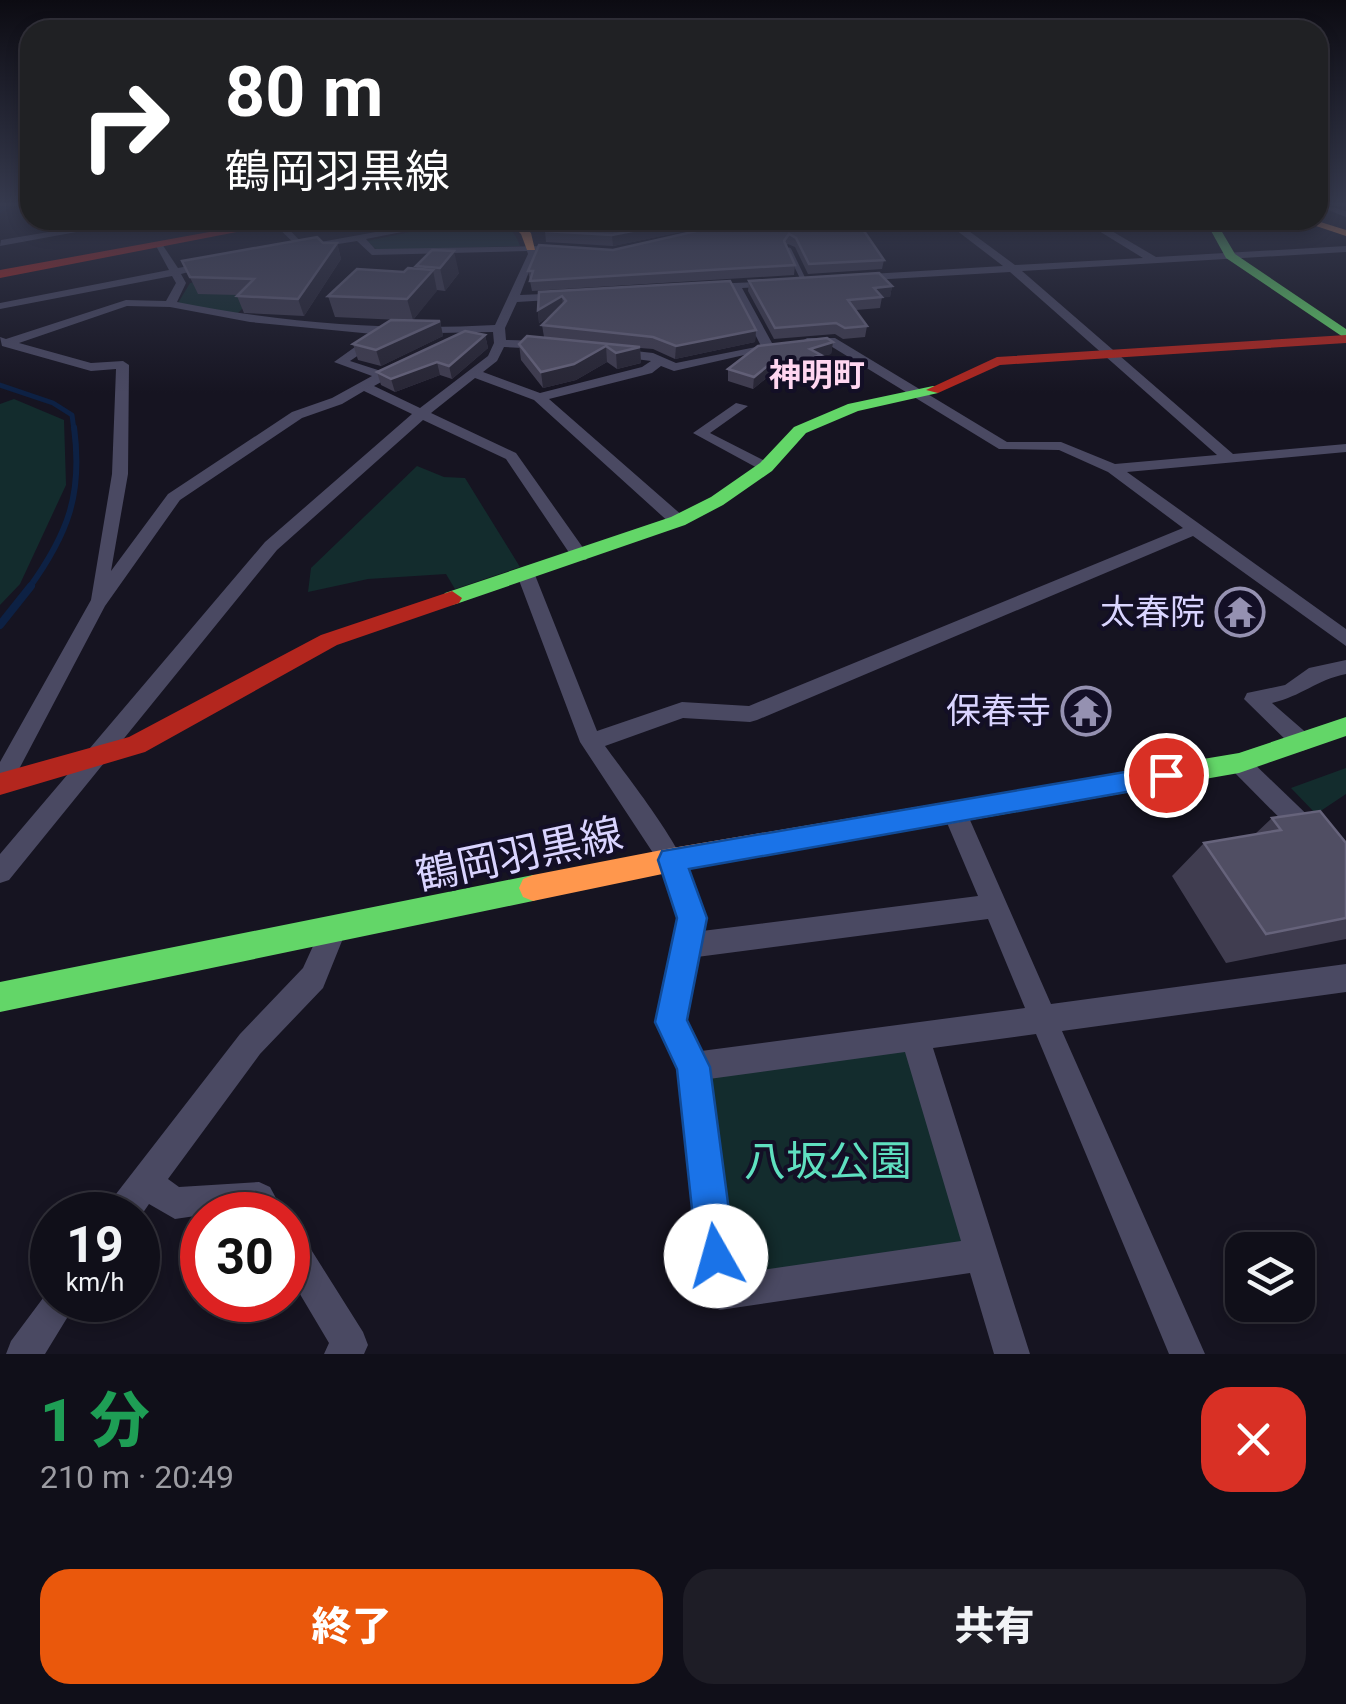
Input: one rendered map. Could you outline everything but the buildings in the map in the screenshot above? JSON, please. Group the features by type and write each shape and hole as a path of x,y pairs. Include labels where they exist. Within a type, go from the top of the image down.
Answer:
{"street":[{"path":"0,274 42,266"},
{"path":"170,304 182,283 172,266"},
{"path":"0,306 206,266"},
{"path":"0,872 271,546 423,412 493,358 528,266"},
{"path":"1010,266 1229,458"},
{"path":"842,278 1040,266"},
{"path":"1245,266 1346,337"},
{"path":"698,288 823,280"},
{"path":"735,285 768,347"},
{"path":"513,299 587,294"},
{"path":"3,342 126,304 170,304 243,321 476,330 552,345"},
{"path":"380,375 340,362 388,328"},
{"path":"444,345 476,330"},
{"path":"0,783 136,745 329,640 678,521 717,502 766,467 800,430 853,407 946,387 997,361 1346,337"},
{"path":"598,350 660,360 674,367 768,347 831,340 1004,446 1062,446 1113,470 1346,638"},
{"path":"3,342 91,367 123,365 120,474 97,604"},
{"path":"0,783 97,604 174,497 297,415 337,401 412,360"},
{"path":"539,397 647,370 660,360"},
{"path":"473,373 539,397 678,521"},
{"path":"363,386 511,456 580,556"},
{"path":"741,406 700,433 766,467"},
{"path":"1113,470 1346,448"},
{"path":"591,742 682,710 750,714 1197,528"},
{"path":"526,574 591,742 672,860 692,918 671,1022 693,1067 720,1293 982,1255"},
{"path":"1302,742 1254,699 1292,690 1316,673 1346,667"},
{"name":"鶴岡羽黒線","path":"0,997 672,860 1239,763 1346,726"},
{"path":"1239,763 1346,868"},
{"path":"954,810 1188,1354"},
{"path":"686,946 996,906"},
{"path":"139,1192 250,1044 313,978 333,931"},
{"path":"693,1067 1346,978"},
{"path":"915,1037 1012,1354"},
{"path":"146,1183 180,1203"},
{"path":"310,1280 350,1345 342,1354"},
{"path":"24,1354 45,1322"}],"lane":[{"path":"797,266 804,281"}],"green space":[{"path":"284,266 308,266 253,298 236,315 178,303 190,283"},
{"path":"14,399 64,420 66,485 20,584 0,605 0,404"},
{"path":"417,466 444,477 465,478 520,567 455,589 446,574 368,579 308,592 311,568"},
{"path":"1346,768 1346,794 1316,814 1291,788"},
{"name":"八坂公園","path":"910,1048 969,1241 729,1279 707,1077"}],"waterway":[{"path":"0,385 53,403 72,415 74,430"},
{"path":"29,588 54,549 70,512 76,473 74,427"},
{"path":"0,625 31,586"}],"traffic: fast":[{"path":"1245,266 1346,335"},
{"path":"452,598 678,521 717,501 766,467 800,430 853,407 933,390"},
{"path":"988,806 1239,763 1346,726"},
{"path":"0,997 533,888"}],"traffic: slow":[{"path":"533,888 988,806"}],"traffic: jam":[{"path":"0,274 42,266"},
{"path":"933,390 997,361 1346,339"},
{"path":"0,784 136,745 329,640 452,598"}],"place":[{"name":"太春院","path":"1240,612"},
{"name":"保春寺","path":"1086,711"}],"district":[{"name":"神明町","path":"817,375"}],"route":[{"path":"716,1256 693,1067 671,1022 692,918 672,860 1166,775"}]}
